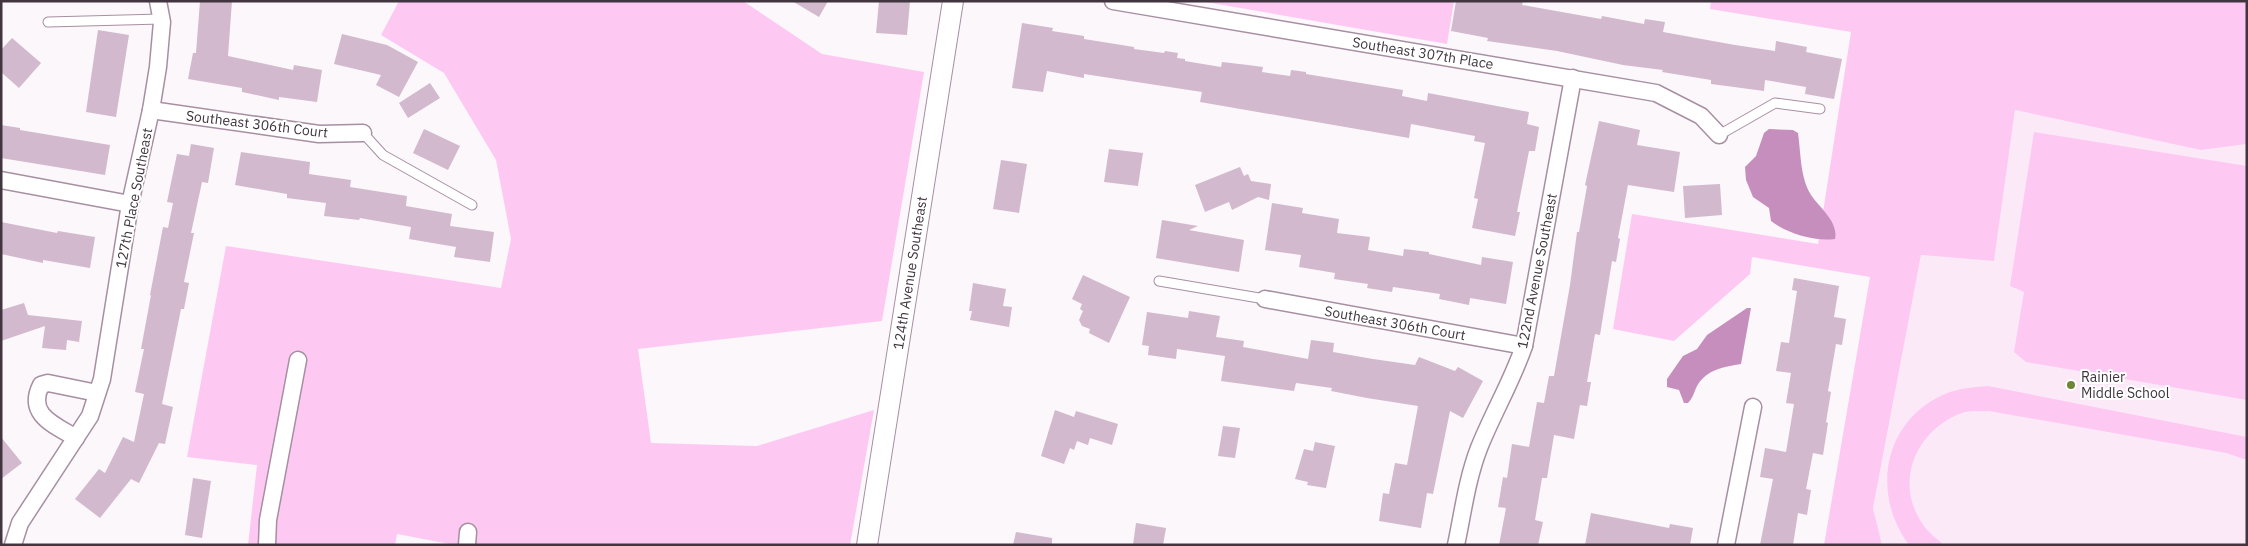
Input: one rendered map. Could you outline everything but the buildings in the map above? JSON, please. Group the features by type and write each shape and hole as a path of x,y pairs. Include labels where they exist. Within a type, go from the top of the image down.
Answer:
{"street":[{"name":"127th Place Southeast","path":"12,545 20,523 90,416 102,379 130,204 152,110 158,67 161,19 158,1"},
{"name":"124th Avenue Southeast","path":"867,545 953,1"},
{"name":"Southeast 307th Place","path":"1114,1 1656,93 1701,116 1719,135"},
{"name":"122nd Avenue Southeast","path":"1456,545 1471,472 1480,446 1524,346 1573,78"},
{"name":"Southeast 306th Court","path":"152,110 319,134 363,133"},
{"path":"1,180 130,204"},
{"name":"Southeast 306th Court","path":"1265,299 1524,346"},
{"path":"267,545 268,520 298,360"},
{"path":"76,438 46,419 38,410 37,393 41,385 48,383 97,393"},
{"path":"1726,545 1753,406"}],"lane":[{"path":"48,22 161,19"},
{"path":"1719,135 1775,103 1820,110"},
{"path":"363,133 383,155 472,205"},
{"path":"1159,281 1265,299"}],"shaded area":[{"path":"399,1 743,1 822,54 924,72 882,321 638,349 651,443 757,446 874,410 850,545 455,545 397,534 395,545 248,545 257,465 187,457 226,246 501,288 511,239 496,160 444,73 381,35"},
{"path":"1200,1 1454,1 1447,44"},
{"path":"1711,1 2247,1 2247,144 2201,150 2015,110 1994,261 1921,255 1873,508 1882,545 1824,545 1870,277 1752,257 1750,274 1674,341 1613,329 1632,214 1818,244 1851,32 1710,9"},
{"name":"Rainier Middle School","path":"2015,110 2201,150 2247,144 2247,545 1882,545 1873,508 1921,255 1994,261"},
{"path":"1769,129 1793,130 1798,133 1801,165 1807,188 1828,215 1834,227 1835,239 1827,240 1801,236 1777,225 1771,221 1769,208 1753,197 1746,180 1745,167 1756,156 1764,133"},
{"path":"2034,132 2247,166 2247,400 2026,362 2014,352 2024,292 2010,286"},
{"path":"1747,308 1751,308 1741,364 1711,372 1701,380 1690,401 1684,403 1679,390 1667,387 1667,379 1683,356 1697,349 1707,335"},
{"path":"1988,386 2247,437 2247,460 2226,453 1989,411 1965,412 1946,421 1932,432 1921,445 1914,460 1910,476 1910,493 1915,510 1926,529 1944,545 1909,545 1897,524 1889,502 1887,479 1890,457 1898,437 1911,418 1928,403 1950,392"}],"place":[{"name":"Rainier Middle School","path":"2071,385"}]}
